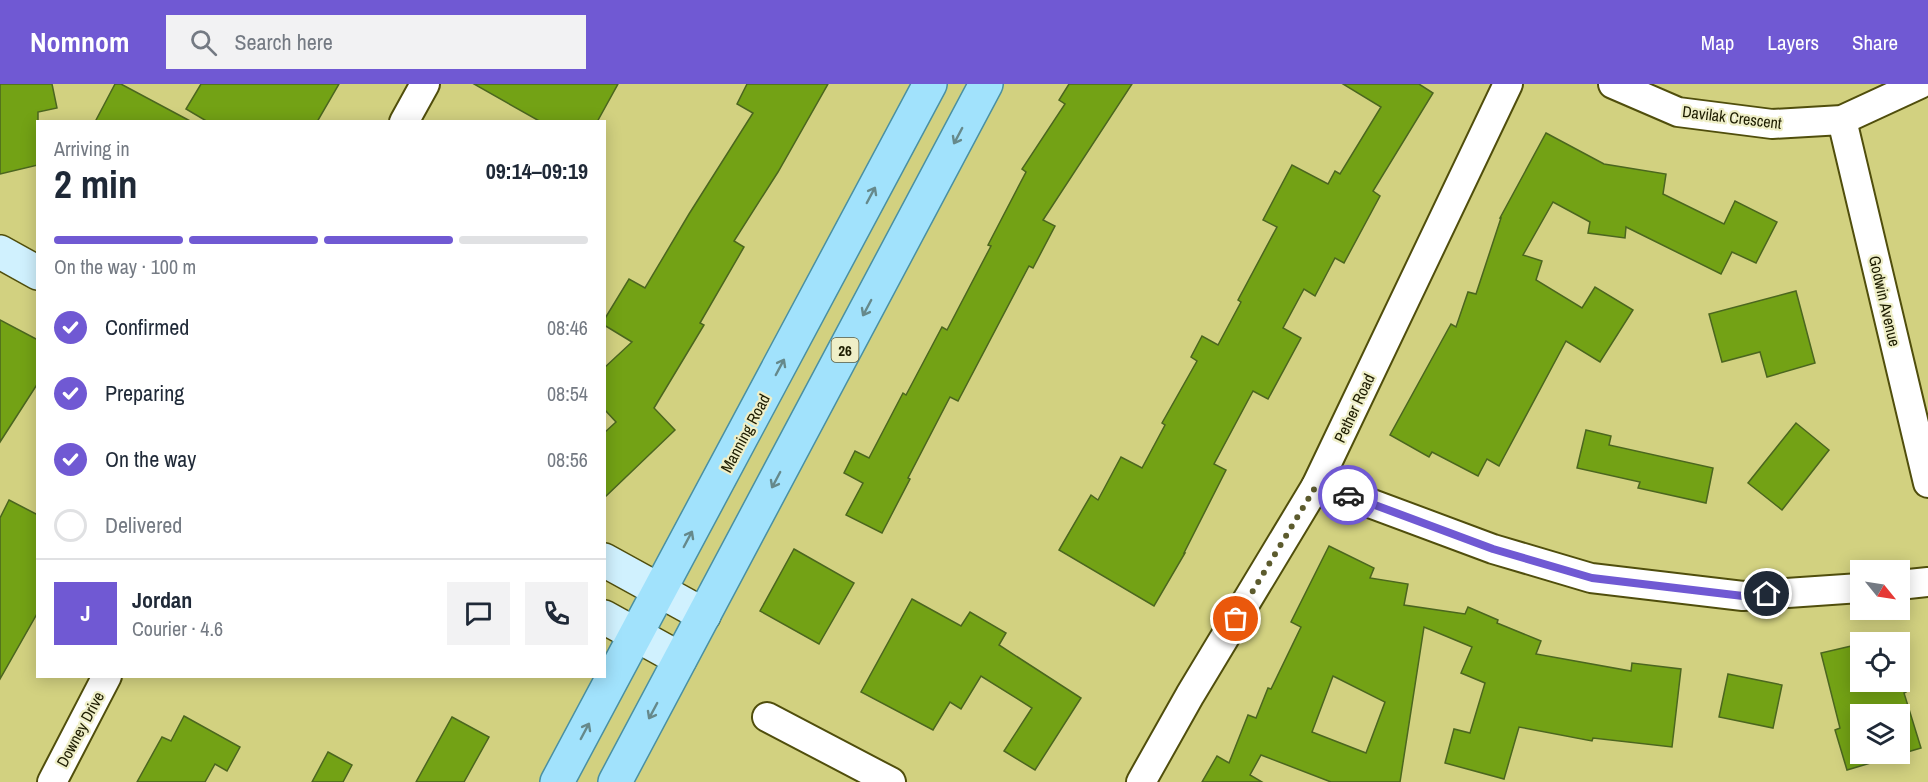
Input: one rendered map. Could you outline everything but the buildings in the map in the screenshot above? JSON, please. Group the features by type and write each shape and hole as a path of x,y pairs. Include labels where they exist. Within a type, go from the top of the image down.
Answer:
{"main road":[{"name":"Manning Road","path":"557,782 930,84"},
{"name":"26","path":"615,782 986,84"}],"street":[{"path":"405,120 425,84"},
{"name":"Pether Road","path":"1141,782 1316,486 1508,84"},
{"name":"Davilak Crescent","path":"1613,84 1678,112 1772,124 1842,120 1920,84"},
{"name":"Godwin Avenue","path":"1842,120 1928,483"},
{"path":"0,252 36,272"},
{"path":"1316,486 1340,492 1493,549 1592,578 1743,596 1850,589"},
{"path":"606,561 704,615"},
{"path":"1910,584 1928,582"},
{"path":"606,618 680,659"},
{"name":"Downey Drive","path":"52,782 106,678"},
{"path":"767,717 891,782"}],"way so far":[{"path":"1236,619 1316,486 1348,495"}],"route":[{"path":"1348,495 1493,549 1592,578 1743,596 1767,594"}]}
